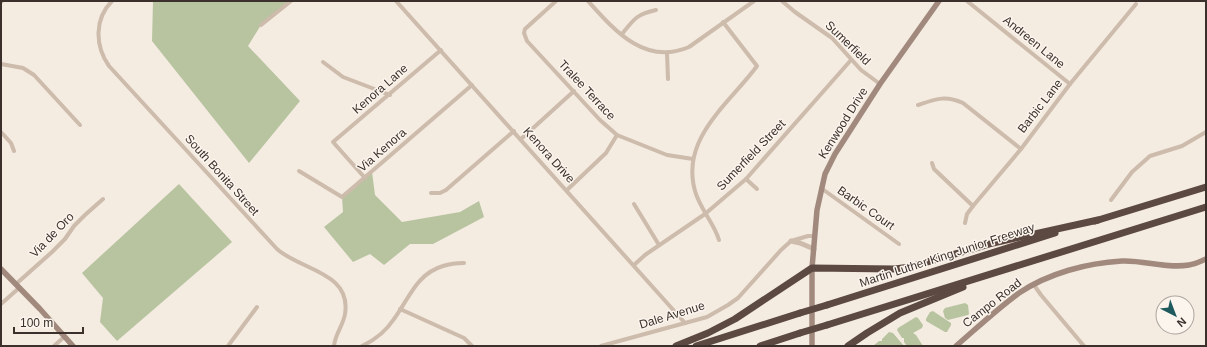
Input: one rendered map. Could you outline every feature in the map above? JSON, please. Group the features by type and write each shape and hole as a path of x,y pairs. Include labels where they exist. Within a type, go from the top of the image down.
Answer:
{"highway":[{"name":"Martin Luther King Junior Freeway","path":"696,346 1206,187"},
{"path":"760,346 1206,207"},
{"path":"676,346 708,333 735,319 812,268 895,269 910,267 993,242 1098,220"},
{"path":"848,346 900,313 992,274"}],"main road":[{"name":"Kenwood Drive","path":"812,346 812,268 817,210 825,174 835,154 880,84 939,1"},
{"name":"Campo Road","path":"956,346 1020,292 1066,271 1104,263 1124,261 1174,266 1189,265 1206,259"},
{"path":"1,269 73,346"}],"street":[{"name":"South Bonita Street","path":"112,1 103,13 100,21 98,35 103,58 277,249 292,260 324,273 339,287 345,301 345,314 341,326 334,338 334,346"},
{"path":"261,25 291,1"},
{"name":"Kenora Drive","path":"396,1 567,190 685,324"},
{"name":"Tralee Terrace","path":"556,1 525,29 524,33 527,41 600,120 617,135 667,155 693,159"},
{"path":"588,1 602,17 639,48 667,53 689,47 754,1"},
{"name":"Sumerfield","path":"782,1 832,38 851,60 873,80 880,84"},
{"name":"Andreen Lane","path":"967,1 1070,84"},
{"name":"Barbic Lane","path":"965,223 967,214 973,206 1136,4"},
{"path":"622,34 641,14 656,10"},
{"path":"719,240 705,214 694,186 692,172 693,159 696,147 704,130 757,66 723,22"},
{"name":"Kenora Lane","path":"365,178 332,142 390,95 441,50"},
{"path":"667,53 668,78"},
{"name":"Sumerfield Street","path":"634,265 659,245 705,214 746,179 851,60"},
{"path":"323,62 343,77 390,95"},
{"path":"1,64 23,68 34,74 80,125"},
{"name":"Via Kenora","path":"299,171 342,197 472,84"},
{"path":"521,139 574,91"},
{"path":"918,105 938,98 954,99 963,103 1021,148"},
{"path":"431,193 446,190 514,131"},
{"path":"1,132 11,142 14,151"},
{"path":"1111,200 1132,172 1150,156 1182,146 1206,132"},
{"path":"567,190 606,153 617,135"},
{"path":"932,163 934,169 973,206"},
{"path":"746,179 757,189"},
{"name":"Barbic Court","path":"821,188 899,244"},
{"name":"Via de Oro","path":"1,304 17,286 65,239 85,214 103,199"},
{"path":"634,204 659,245"},
{"path":"791,241 808,236 815,236"},
{"path":"791,241 814,249"},
{"name":"Dale Avenue","path":"601,346 707,317 738,298 791,241"},
{"path":"362,346 383,333 395,318 416,284 424,276 443,266 464,263"},
{"path":"1034,285 1084,346"},
{"path":"228,346 257,307"},
{"path":"400,309 464,338 472,346"},
{"path":"54,346 64,337"}],"green space":[{"path":"153,1 290,1 261,25 248,46 300,101 249,163 152,41"},
{"path":"372,172 375,195 402,222 460,212 479,201 484,217 433,244 410,244 384,265 370,254 353,262 324,227 343,212 342,197"},
{"path":"179,184 232,242 117,341 100,322 103,298 82,273"},
{"path":"965,303 968,305 968,315 948,320 945,318 943,311 945,308"},
{"path":"933,311 951,323 947,332 926,321 930,312"},
{"path":"916,317 923,325 922,328 913,333 923,346 907,346 904,342 904,338 902,338 897,330"},
{"path":"889,332 893,333 904,346 873,346 879,341 882,341 882,339"}]}
